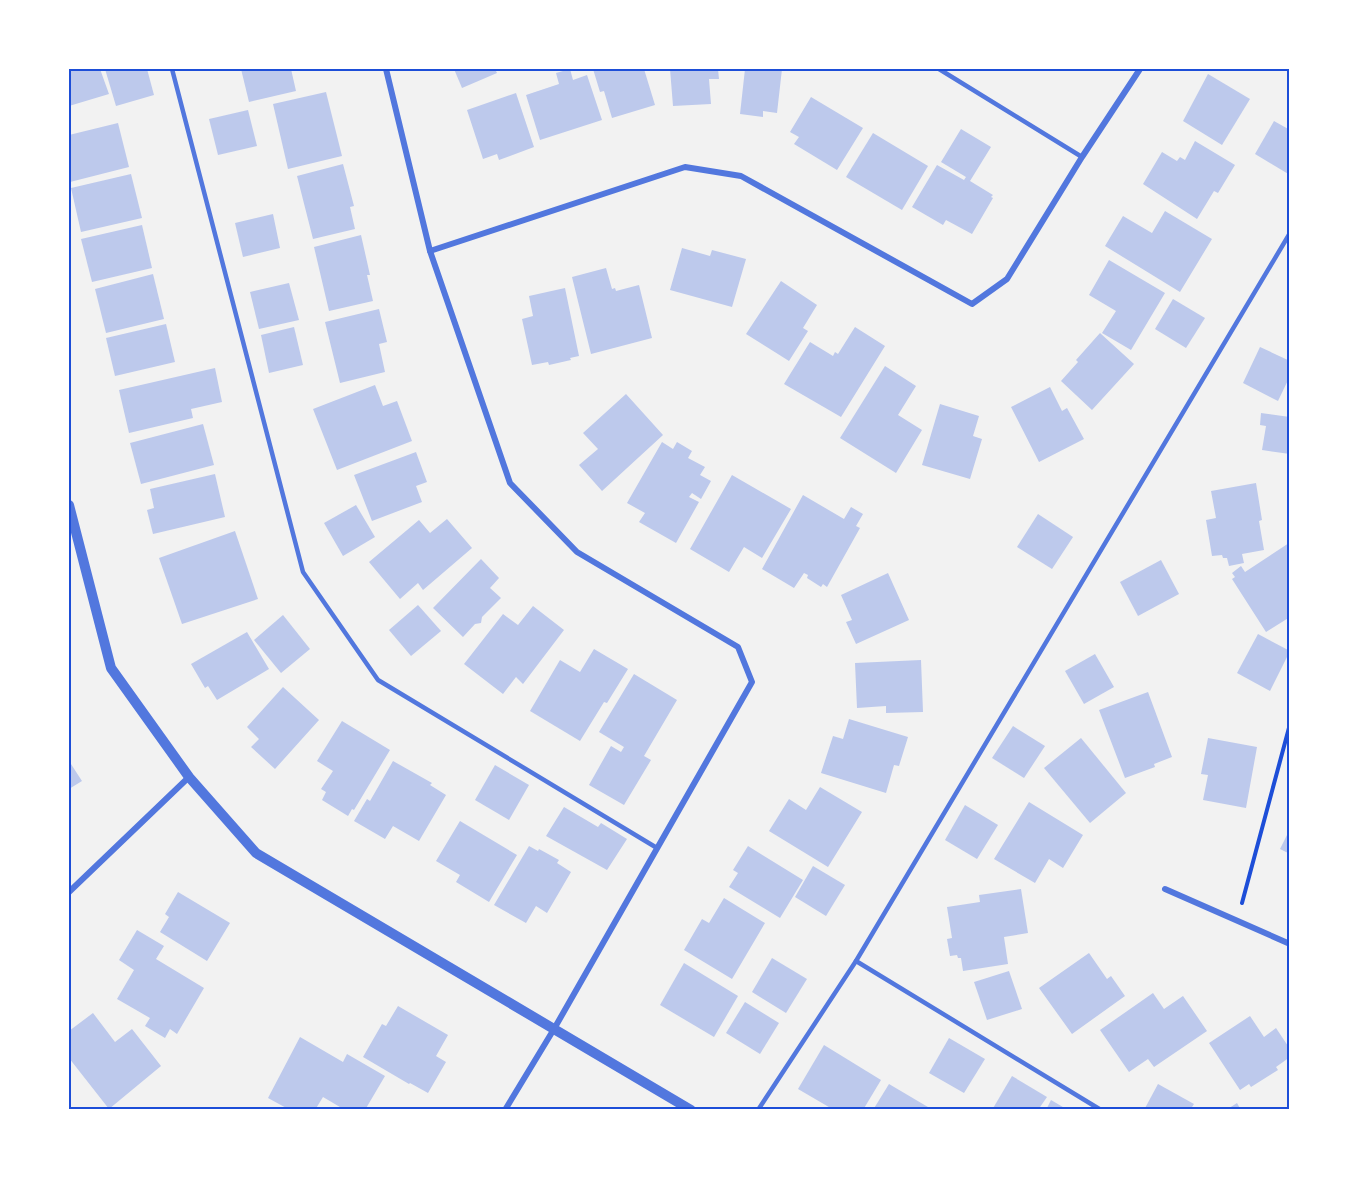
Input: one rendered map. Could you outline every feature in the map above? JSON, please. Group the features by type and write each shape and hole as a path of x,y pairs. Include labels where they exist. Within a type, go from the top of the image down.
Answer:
{"street":[{"path":"386,69 430,251 510,483 577,552 738,647 752,682 554,1029 505,1110"},
{"path":"430,251 685,167 741,176 972,304 1007,279 1082,157 1140,69"},
{"path":"69,505 72,527 111,668 189,777 256,853 691,1110"},
{"path":"69,892 189,777"},
{"path":"1165,889 1290,944"}],"lane":[{"path":"172,69 303,572 378,680 657,848"},
{"path":"939,69 1082,157"},
{"path":"758,1110 856,961 1290,233"},
{"path":"856,961 1101,1110"}],"path":[{"path":"1238,921 1290,724"}],"building":[{"path":"69,69 100,69 109,94 69,106"},
{"path":"105,69 147,69 154,95 116,106"},
{"path":"241,69 291,69 296,91 249,102"},
{"path":"454,69 495,69 497,73 462,88"},
{"path":"570,69 573,80 587,75 602,120 540,140 526,95 559,84 556,73"},
{"path":"593,69 644,69 655,105 612,118 604,91 600,92"},
{"path":"670,69 718,69 719,79 709,79 711,104 673,106"},
{"path":"745,69 782,69 777,113 763,111 763,117 740,114"},
{"path":"1208,74 1250,99 1222,145 1183,121"},
{"path":"326,92 342,156 288,169 273,104"},
{"path":"516,93 534,147 499,160 497,154 483,159 467,110"},
{"path":"811,97 863,128 837,170 794,144 799,137 790,132"},
{"path":"248,110 257,146 218,155 209,119"},
{"path":"1274,121 1290,130 1290,175 1255,154"},
{"path":"118,123 129,167 70,182 69,135"},
{"path":"961,129 991,147 970,181 993,195 972,234 946,220 943,225 912,207 937,165 964,180 966,177 941,162"},
{"path":"873,133 928,166 902,210 846,177"},
{"path":"1195,141 1235,165 1218,193 1214,191 1197,219 1143,184 1162,152 1177,161 1180,157 1185,160"},
{"path":"343,164 354,206 350,207 355,229 313,239 297,176"},
{"path":"131,174 142,218 81,232 71,188"},
{"path":"1165,211 1212,239 1180,292 1105,246 1123,216 1152,233"},
{"path":"273,214 280,248 243,257 235,223"},
{"path":"142,225 152,268 92,282 81,239"},
{"path":"361,235 373,301 329,311 314,247"},
{"path":"682,248 710,256 712,250 746,259 732,307 670,290"},
{"path":"1109,260 1165,293 1131,350 1102,333 1116,311 1089,295"},
{"path":"606,268 612,289 615,288 616,291 639,285 652,338 591,354 572,277"},
{"path":"153,274 164,319 106,333 95,289"},
{"path":"781,281 817,305 803,328 808,331 789,361 746,334"},
{"path":"289,283 299,320 259,329 250,292"},
{"path":"565,288 579,356 549,365 548,362 532,365 522,319 533,316 529,296"},
{"path":"1173,299 1205,318 1186,348 1155,329"},
{"path":"379,309 387,342 379,344 385,372 340,383 325,322"},
{"path":"166,324 175,362 115,376 106,338"},
{"path":"294,327 303,365 269,373 261,335"},
{"path":"855,327 885,346 841,417 784,384 810,342 833,356 835,352 838,354"},
{"path":"1100,333 1134,364 1092,410 1061,381"},
{"path":"1260,347 1290,361 1290,376 1278,401 1243,383"},
{"path":"885,366 916,386 898,415 922,430 896,473 840,438"},
{"path":"215,368 222,402 191,409 193,418 129,433 119,390"},
{"path":"375,385 383,406 397,401 412,441 337,470 313,409"},
{"path":"1050,387 1062,411 1067,408 1084,439 1039,462 1011,407"},
{"path":"626,394 663,435 602,491 579,465 598,449 583,433"},
{"path":"940,404 979,416 973,436 982,439 970,479 922,465"},
{"path":"1261,413 1290,417 1290,454 1262,450 1266,426 1260,425"},
{"path":"203,424 214,465 141,484 130,443"},
{"path":"662,442 673,449 677,442 692,451 688,458 705,467 700,475 711,481 701,499 692,493 689,497 699,502 676,543 639,522 645,513 627,503"},
{"path":"416,452 427,482 416,486 422,502 372,521 354,475"},
{"path":"215,474 225,517 153,534 147,510 154,508 150,489"},
{"path":"732,475 791,509 762,558 744,547 729,572 690,549"},
{"path":"1256,483 1264,550 1242,554 1244,563 1229,566 1227,558 1223,558 1222,555 1212,556 1206,520 1216,518 1211,491"},
{"path":"803,495 844,519 851,507 863,514 856,526 860,528 827,587 823,584 821,587 807,578 808,575 804,573 794,588 762,569"},
{"path":"356,505 375,537 343,556 324,523"},
{"path":"1038,514 1073,537 1052,569 1017,547"},
{"path":"447,519 472,548 423,590 418,583 400,599 369,562 419,520 430,533"},
{"path":"235,531 258,599 182,624 159,558"},
{"path":"1289,543 1290,617 1266,632 1232,579 1235,577 1232,573 1241,566 1245,572"},
{"path":"481,559 499,578 490,588 501,598 482,617 481,623 475,624 463,637 433,608"},
{"path":"1161,560 1179,594 1138,616 1120,582"},
{"path":"888,573 909,620 856,644 846,622 852,620 841,595"},
{"path":"418,605 441,631 411,656 389,630"},
{"path":"533,606 564,630 523,684 516,677 503,694 464,664 503,614 518,625"},
{"path":"283,615 310,649 281,673 254,640"},
{"path":"247,632 269,669 217,700 208,686 205,688 191,664"},
{"path":"1258,634 1290,651 1270,691 1237,673"},
{"path":"594,649 628,669 580,741 530,711 560,660 580,672"},
{"path":"1095,654 1114,687 1084,704 1065,671"},
{"path":"921,660 923,712 886,713 886,706 857,708 855,663"},
{"path":"634,674 677,700 644,756 651,760 624,805 589,785 611,746 621,752 624,747 599,732"},
{"path":"283,687 319,720 275,769 251,747 259,739 247,727"},
{"path":"1148,692 1172,757 1154,764 1155,767 1125,778 1099,710"},
{"path":"849,719 908,737 899,766 894,765 886,793 821,773 833,736 843,739"},
{"path":"342,721 390,750 354,810 352,809 348,816 322,800 326,792 321,789 333,771 317,761"},
{"path":"1013,726 1045,746 1024,778 992,758"},
{"path":"1081,738 1126,793 1090,823 1044,768"},
{"path":"1208,738 1257,747 1246,808 1203,800 1208,775 1201,774"},
{"path":"69,761 82,781 69,789"},
{"path":"393,761 432,783 430,785 446,795 419,841 393,826 385,839 354,821 367,799 370,801"},
{"path":"495,765 529,785 509,820 475,800"},
{"path":"820,787 862,812 828,867 769,831 789,799 806,810"},
{"path":"1029,802 1083,835 1063,868 1049,859 1035,883 994,859"},
{"path":"965,805 998,825 977,859 945,840"},
{"path":"564,807 598,827 601,823 627,839 607,870 546,836"},
{"path":"460,821 517,855 489,902 456,882 460,875 436,861"},
{"path":"1290,829 1290,854 1280,849"},
{"path":"529,846 559,860 557,863 571,872 547,913 536,906 526,923 494,905"},
{"path":"748,846 803,880 780,918 729,887 738,873 733,870"},
{"path":"813,866 845,885 826,916 795,897"},
{"path":"1021,889 1028,933 1004,937 1008,964 963,971 961,958 957,955 950,956 947,939 952,938 947,907 980,902 979,895"},
{"path":"178,892 230,923 207,961 160,932 169,917 165,914"},
{"path":"724,898 765,923 732,979 684,950 702,919 709,923"},
{"path":"137,930 164,946 156,959 204,988 177,1034 170,1029 165,1038 145,1026 150,1018 117,999 134,970 119,960"},
{"path":"1089,953 1107,979 1111,976 1125,996 1072,1034 1039,988"},
{"path":"772,958 807,979 786,1013 752,992"},
{"path":"684,963 738,996 714,1037 660,1005"},
{"path":"1009,971 1022,1009 987,1020 974,982"},
{"path":"1153,993 1164,1009 1183,996 1207,1031 1154,1067 1148,1059 1129,1072 1100,1030"},
{"path":"745,1002 779,1023 760,1054 726,1033"},
{"path":"398,1006 448,1035 436,1056 446,1062 428,1093 363,1057 382,1024 386,1026"},
{"path":"93,1013 115,1042 132,1029 161,1066 109,1109 69,1058 69,1031"},
{"path":"1250,1016 1264,1037 1276,1028 1290,1049 1290,1057 1276,1067 1278,1070 1251,1087 1249,1084 1240,1090 1209,1043"},
{"path":"300,1037 343,1062 347,1054 385,1076 365,1110 345,1110 323,1097 315,1110 290,1110 268,1098"},
{"path":"949,1038 985,1059 964,1093 929,1073"},
{"path":"824,1045 881,1080 863,1110 834,1110 798,1089"},
{"path":"1012,1076 1047,1097 1038,1110 992,1110"},
{"path":"889,1084 933,1110 873,1110"},
{"path":"1158,1084 1194,1104 1190,1110 1144,1110"},
{"path":"1051,1100 1068,1110 1046,1110"},
{"path":"1237,1103 1241,1110 1226,1110"}]}
